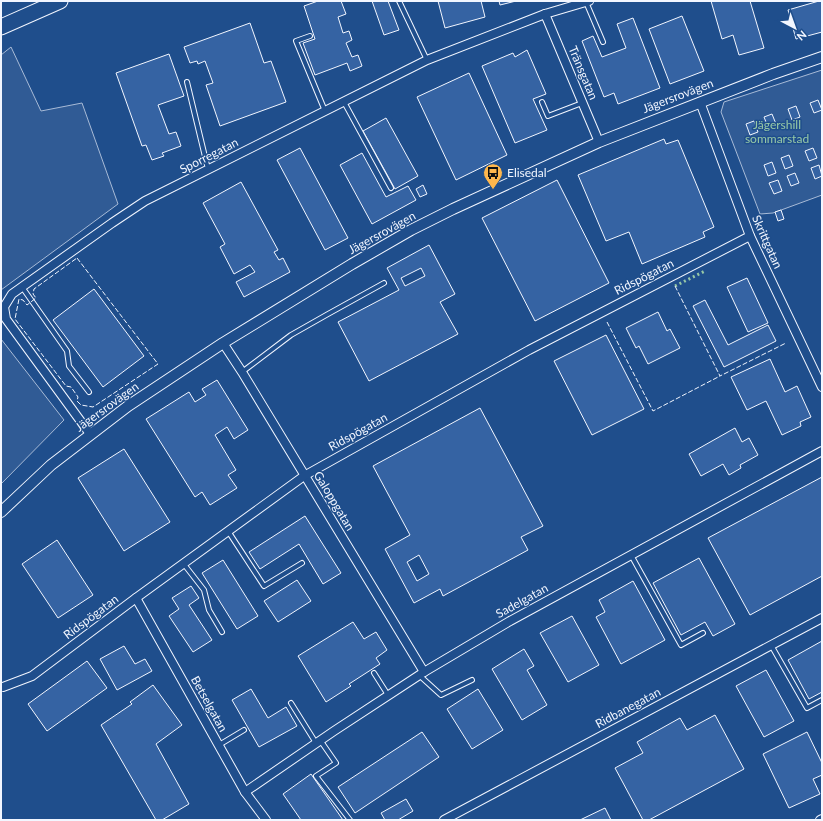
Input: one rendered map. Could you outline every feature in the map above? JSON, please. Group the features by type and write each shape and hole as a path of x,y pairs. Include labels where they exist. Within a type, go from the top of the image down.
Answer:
{"highway":[{"path":"1,28 60,1"}],"street":[{"name":"Sporregatan","path":"90,434 6,319 4,307 12,294 145,201 427,60 545,14 587,1"},
{"name":"Tränsgatan","path":"545,14 599,142"},
{"name":"Jägersrovägen","path":"1,512 51,464 128,406 223,343 352,264 411,230 599,142 773,74 822,58"},
{"name":"Skrittgatan","path":"700,102 750,236 822,387"},
{"name":"Ridspögatan","path":"3,687 32,676 183,563 304,476 529,350 750,236"},
{"name":"Galoppgatan","path":"223,343 242,372 421,674"},
{"name":"Sadelgatan","path":"245,792 388,695 510,621 822,451"},
{"name":"Betselgatan","path":"136,598 245,792 266,820"},
{"name":"Ridbanegatan","path":"444,820 822,618"}],"lane":[{"path":"399,1 427,60"},
{"path":"587,1 602,42"},
{"path":"310,36 296,41 326,111"},
{"path":"187,82 207,165 210,169"},
{"path":"344,102 391,188"},
{"path":"542,102 548,116 582,102"},
{"path":"242,372 296,332 384,283"},
{"path":"22,287 67,351 69,366 89,392"},
{"path":"227,531 264,586 302,563"},
{"path":"631,555 681,645 703,633"},
{"path":"183,563 204,590 209,610 222,632"},
{"path":"771,645 807,708 822,700"},
{"path":"374,673 388,695"},
{"path":"421,674 441,695 472,680"},
{"path":"290,703 318,742 336,763 316,776 350,820"},
{"path":"219,745 244,730"}],"green space":[{"path":"11,47 41,111 82,103 118,204 1,290 1,55"},
{"name":"Jägershill sommarstad","path":"822,70 822,195 773,213 760,214 721,112 724,102"},
{"path":"1,339 64,420 1,484"}],"building":[{"path":"318,1 341,1 346,14 338,17 343,33 349,31 352,40 346,43 352,57 358,55 362,66 350,71 347,63 315,75 303,43 315,39 304,6"},
{"path":"372,1 388,1 399,30 384,35"},
{"path":"438,1 481,1 485,17 445,28"},
{"path":"499,1 516,1 500,5"},
{"path":"711,1 750,1 764,48 739,55 733,35 722,39"},
{"path":"822,1 822,32 796,39 788,10"},
{"path":"682,16 704,71 670,84 649,29"},
{"path":"633,18 660,88 618,104 614,93 604,97 582,41 593,36 602,57 626,48 617,24"},
{"path":"250,23 264,63 271,61 286,102 220,126 206,85 213,83 205,61 198,64 197,61 190,63 184,47"},
{"path":"527,50 546,94 533,99 547,130 515,143 482,66 513,53 515,57"},
{"path":"169,54 184,96 158,105 169,134 176,132 181,146 162,153 164,156 152,160 146,145 142,146 116,73"},
{"path":"469,73 507,155 456,180 417,97"},
{"path":"818,100 822,110 814,113 810,103"},
{"path":"796,106 800,117 792,120 788,109"},
{"path":"772,114 776,124 768,127 764,117"},
{"path":"386,118 418,176 395,189 363,131"},
{"path":"754,121 758,132 750,135 746,124"},
{"path":"664,139 666,144 678,140 714,227 703,232 705,237 642,264 629,232 606,241 578,175"},
{"path":"300,148 348,238 325,250 277,160"},
{"path":"813,148 817,158 809,161 805,151"},
{"path":"362,153 386,197 408,186 416,200 372,224 340,165"},
{"path":"789,155 793,166 785,169 781,158"},
{"path":"772,162 776,173 768,176 764,165"},
{"path":"819,165 822,176 815,179 811,168"},
{"path":"795,173 799,183 791,186 787,176"},
{"path":"557,180 609,283 535,321 482,218"},
{"path":"778,180 782,191 774,194 769,183"},
{"path":"241,182 278,250 274,252 279,260 283,258 290,272 244,297 236,282 255,272 250,265 234,274 220,247 225,244 203,203"},
{"path":"423,185 427,194 420,197 416,189"},
{"path":"781,210 784,219 778,221 775,212"},
{"path":"429,245 455,294 440,302 458,334 369,381 338,322 399,290 387,268","holes":["421,268 425,276 405,286 401,278"]},
{"path":"747,278 768,323 748,332 727,287"},
{"path":"94,289 144,356 103,387 53,320"},
{"path":"705,300 728,345 768,325 776,341 724,367 693,306"},
{"path":"658,312 667,331 670,329 680,348 648,364 639,346 636,348 626,328"},
{"path":"606,335 644,409 592,435 554,361"},
{"path":"770,359 785,392 797,386 811,417 800,422 801,426 782,435 766,401 747,410 731,377"},
{"path":"217,380 248,430 234,439 227,427 215,435 236,470 228,475 237,488 210,505 202,492 195,497 146,419 189,392 195,402 206,395 202,389"},
{"path":"480,408 543,526 521,537 528,550 443,596 440,589 414,603 385,549 410,535 373,466","holes":["419,555 429,574 417,581 407,562"]},
{"path":"735,428 742,442 749,438 758,455 740,465 741,468 729,475 723,464 701,476 689,454"},
{"path":"124,449 170,522 124,551 78,478"},
{"path":"822,477 822,576 750,615 708,538"},
{"path":"305,516 341,573 323,584 299,544 260,569 249,552"},
{"path":"57,540 93,595 58,618 22,564"},
{"path":"699,558 735,624 713,636 705,622 681,635 653,583"},
{"path":"223,560 258,616 237,629 202,573"},
{"path":"297,580 311,601 278,622 264,601"},
{"path":"633,581 665,640 621,664 596,617 605,612 599,600"},
{"path":"191,586 199,598 189,605 212,640 193,652 169,616 179,609 172,598"},
{"path":"572,616 599,665 568,682 540,633"},
{"path":"353,622 364,639 376,632 387,650 376,658 380,664 349,684 351,686 326,702 298,656"},
{"path":"822,641 822,692 809,699 788,660"},
{"path":"124,646 135,664 145,659 152,671 117,690 100,659"},
{"path":"524,649 534,666 527,670 547,705 522,720 492,669"},
{"path":"87,661 107,688 47,731 28,704"},
{"path":"766,670 794,721 764,737 736,686"},
{"path":"153,685 182,725 156,744 189,804 162,820 156,820 101,725 132,704 130,702"},
{"path":"251,689 268,718 286,707 297,726 259,747 232,700"},
{"path":"478,689 503,730 472,749 447,709"},
{"path":"715,715 744,769 649,820 643,820 615,768 643,753 637,742 680,718 687,730"},
{"path":"422,732 439,757 355,813 338,787"},
{"path":"807,732 822,763 822,775 813,779 820,794 789,808 763,754"},
{"path":"311,774 343,820 301,820 283,794"},
{"path":"406,799 413,811 398,820 385,820 381,813"},
{"path":"605,808 611,820 580,820"}],"hedge":[{"path":"675,286 705,271"}],"fence":[{"path":"77,258 158,364 93,407 81,405 77,401 78,397 71,387 66,386 15,319 19,299 23,300 27,305 36,298 33,294 34,289 77,258"},
{"path":"675,286 720,376 786,343"},
{"path":"607,322 653,411 720,376"}],"place":[{"name":"Elisedal","path":"493,190"}]}
